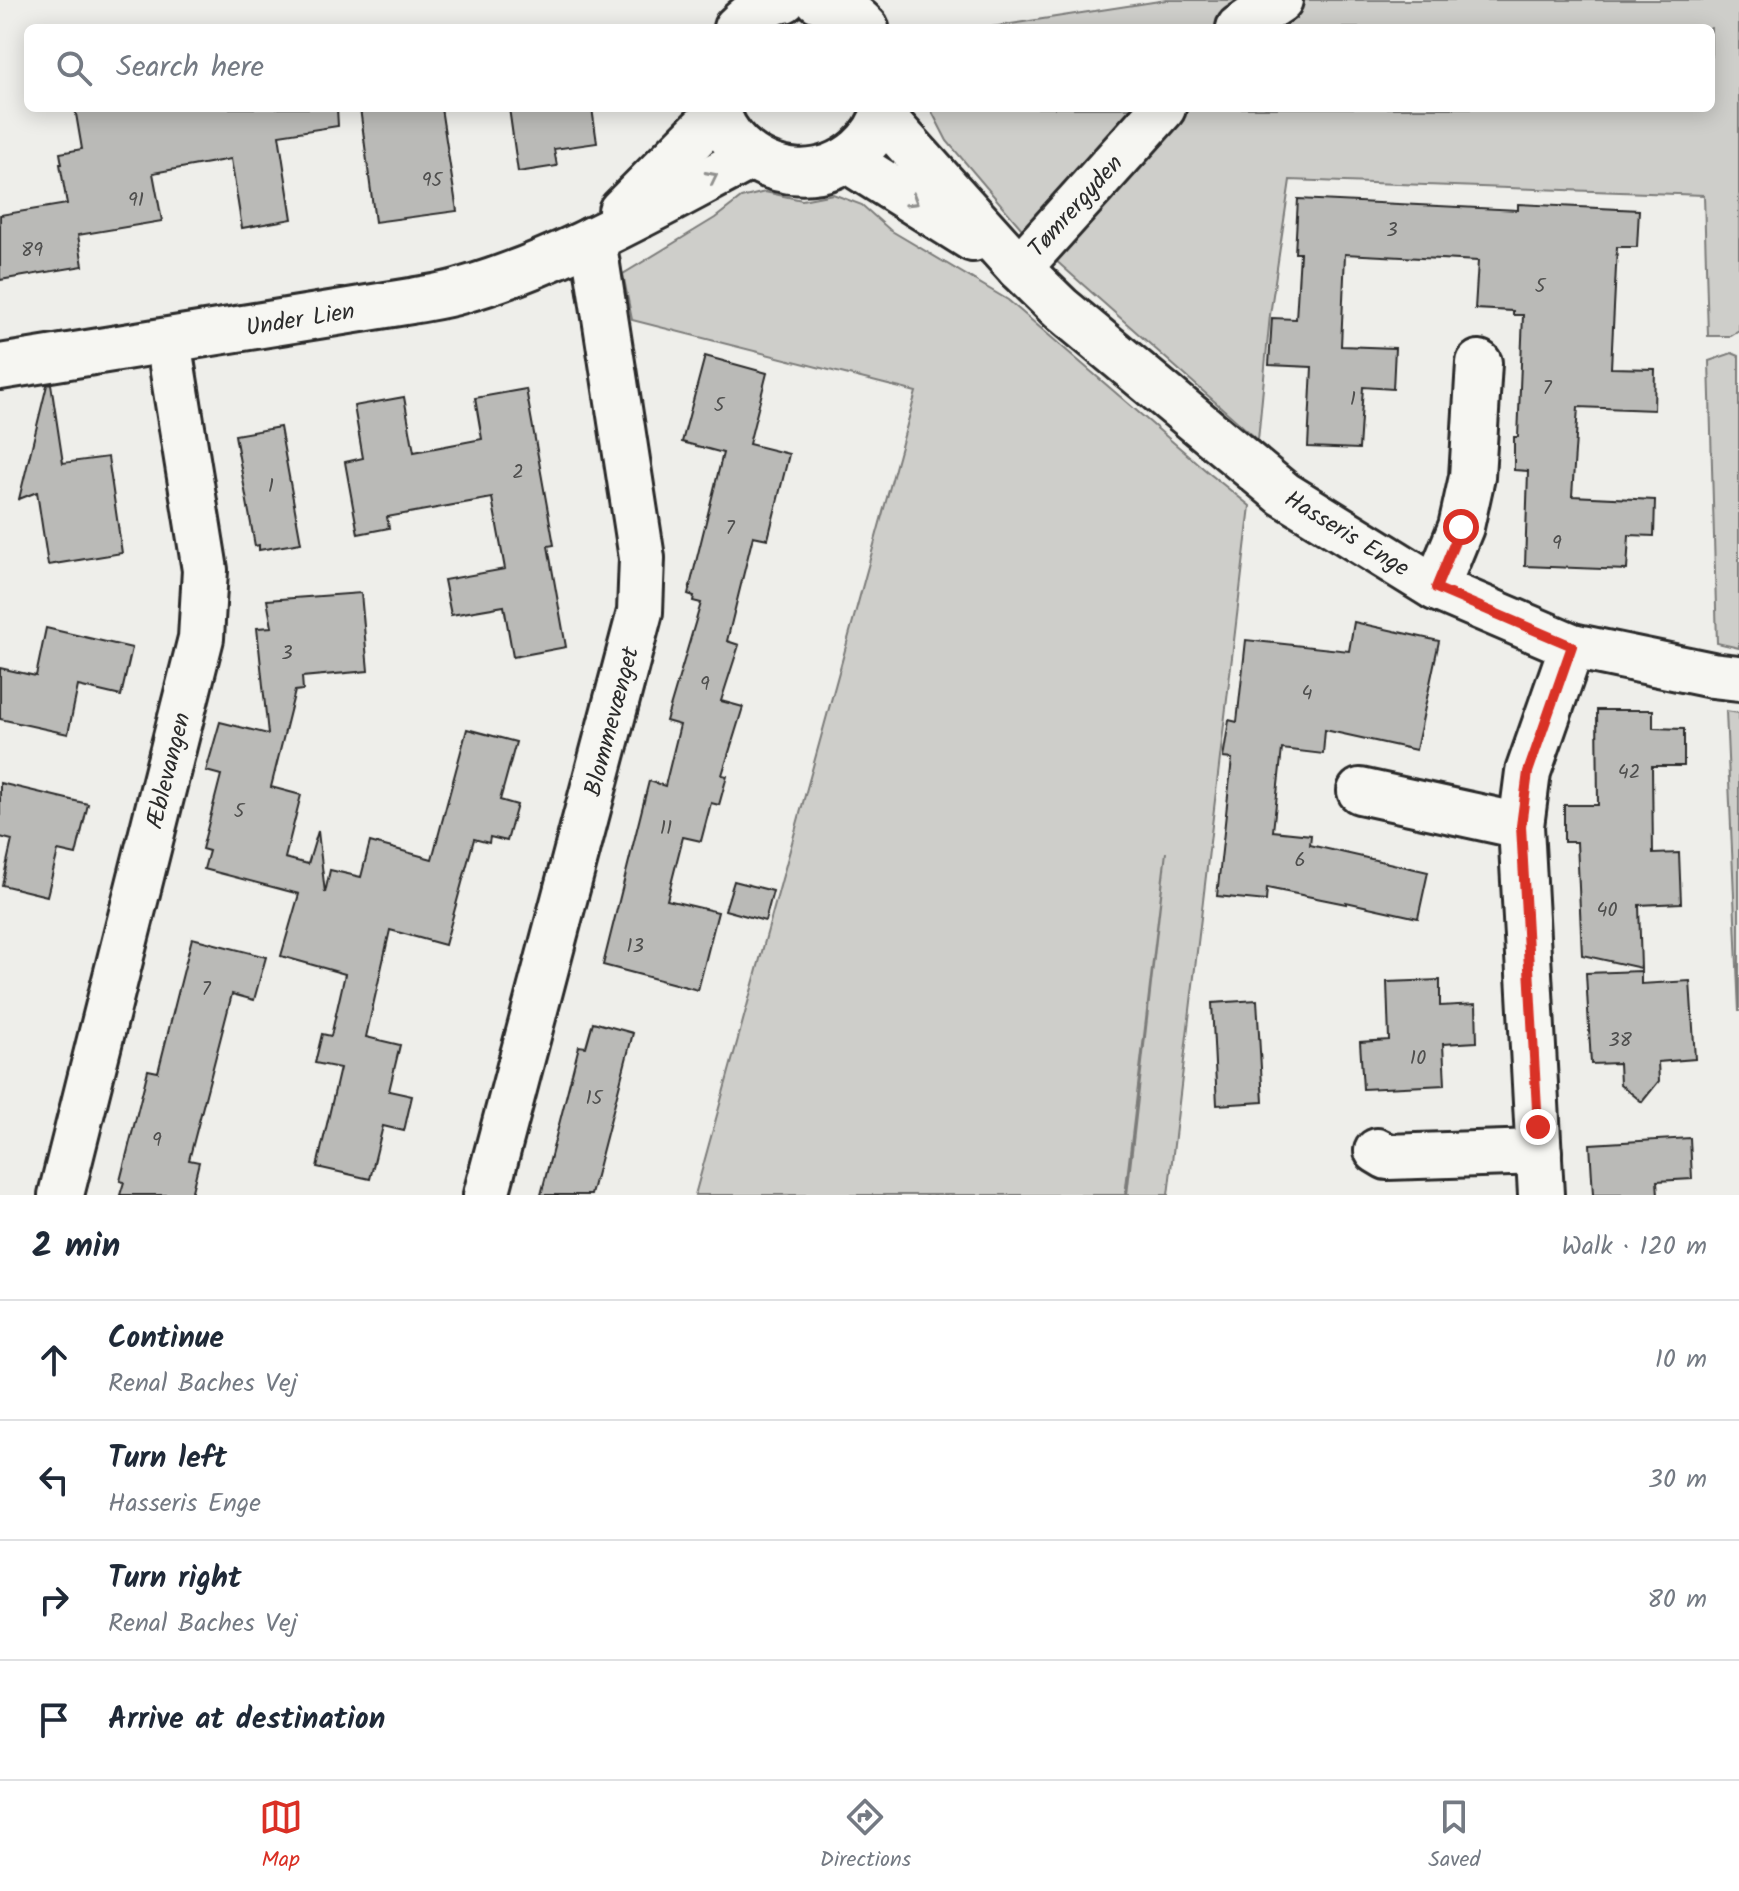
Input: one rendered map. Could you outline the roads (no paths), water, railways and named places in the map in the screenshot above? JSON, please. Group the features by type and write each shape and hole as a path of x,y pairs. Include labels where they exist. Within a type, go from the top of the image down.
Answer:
{"street":[{"path":"740,24 750,14 775,1 784,0"},
{"path":"1245,24 1280,0"},
{"name":"Under Lien","path":"593,239 717,112"},
{"path":"718,112 731,138 751,157 774,168 799,173 824,170 847,160 869,141 884,113"},
{"name":"Tømrergyden","path":"1019,268 1159,112"},
{"name":"Hasseris Enge","path":"884,113 1019,268 1060,308 1284,494 1436,588 1572,646 1739,678"},
{"name":"Under Lien","path":"0,367 459,292 593,239 751,157"},
{"name":"Hasseris Enge","path":"847,160 1019,268"},
{"name":"Blommevænget","path":"486,1195 640,612 642,558 593,239"},
{"name":"Æblevangen","path":"61,1195 201,638 205,570 168,341"},
{"path":"1436,588 1461,527 1472,477 1479,363"},
{"path":"1541,1195 1521,826 1528,772 1572,646"},
{"path":"1360,791 1521,826"},
{"path":"1377,1151 1387,1157 1539,1152"}]}
